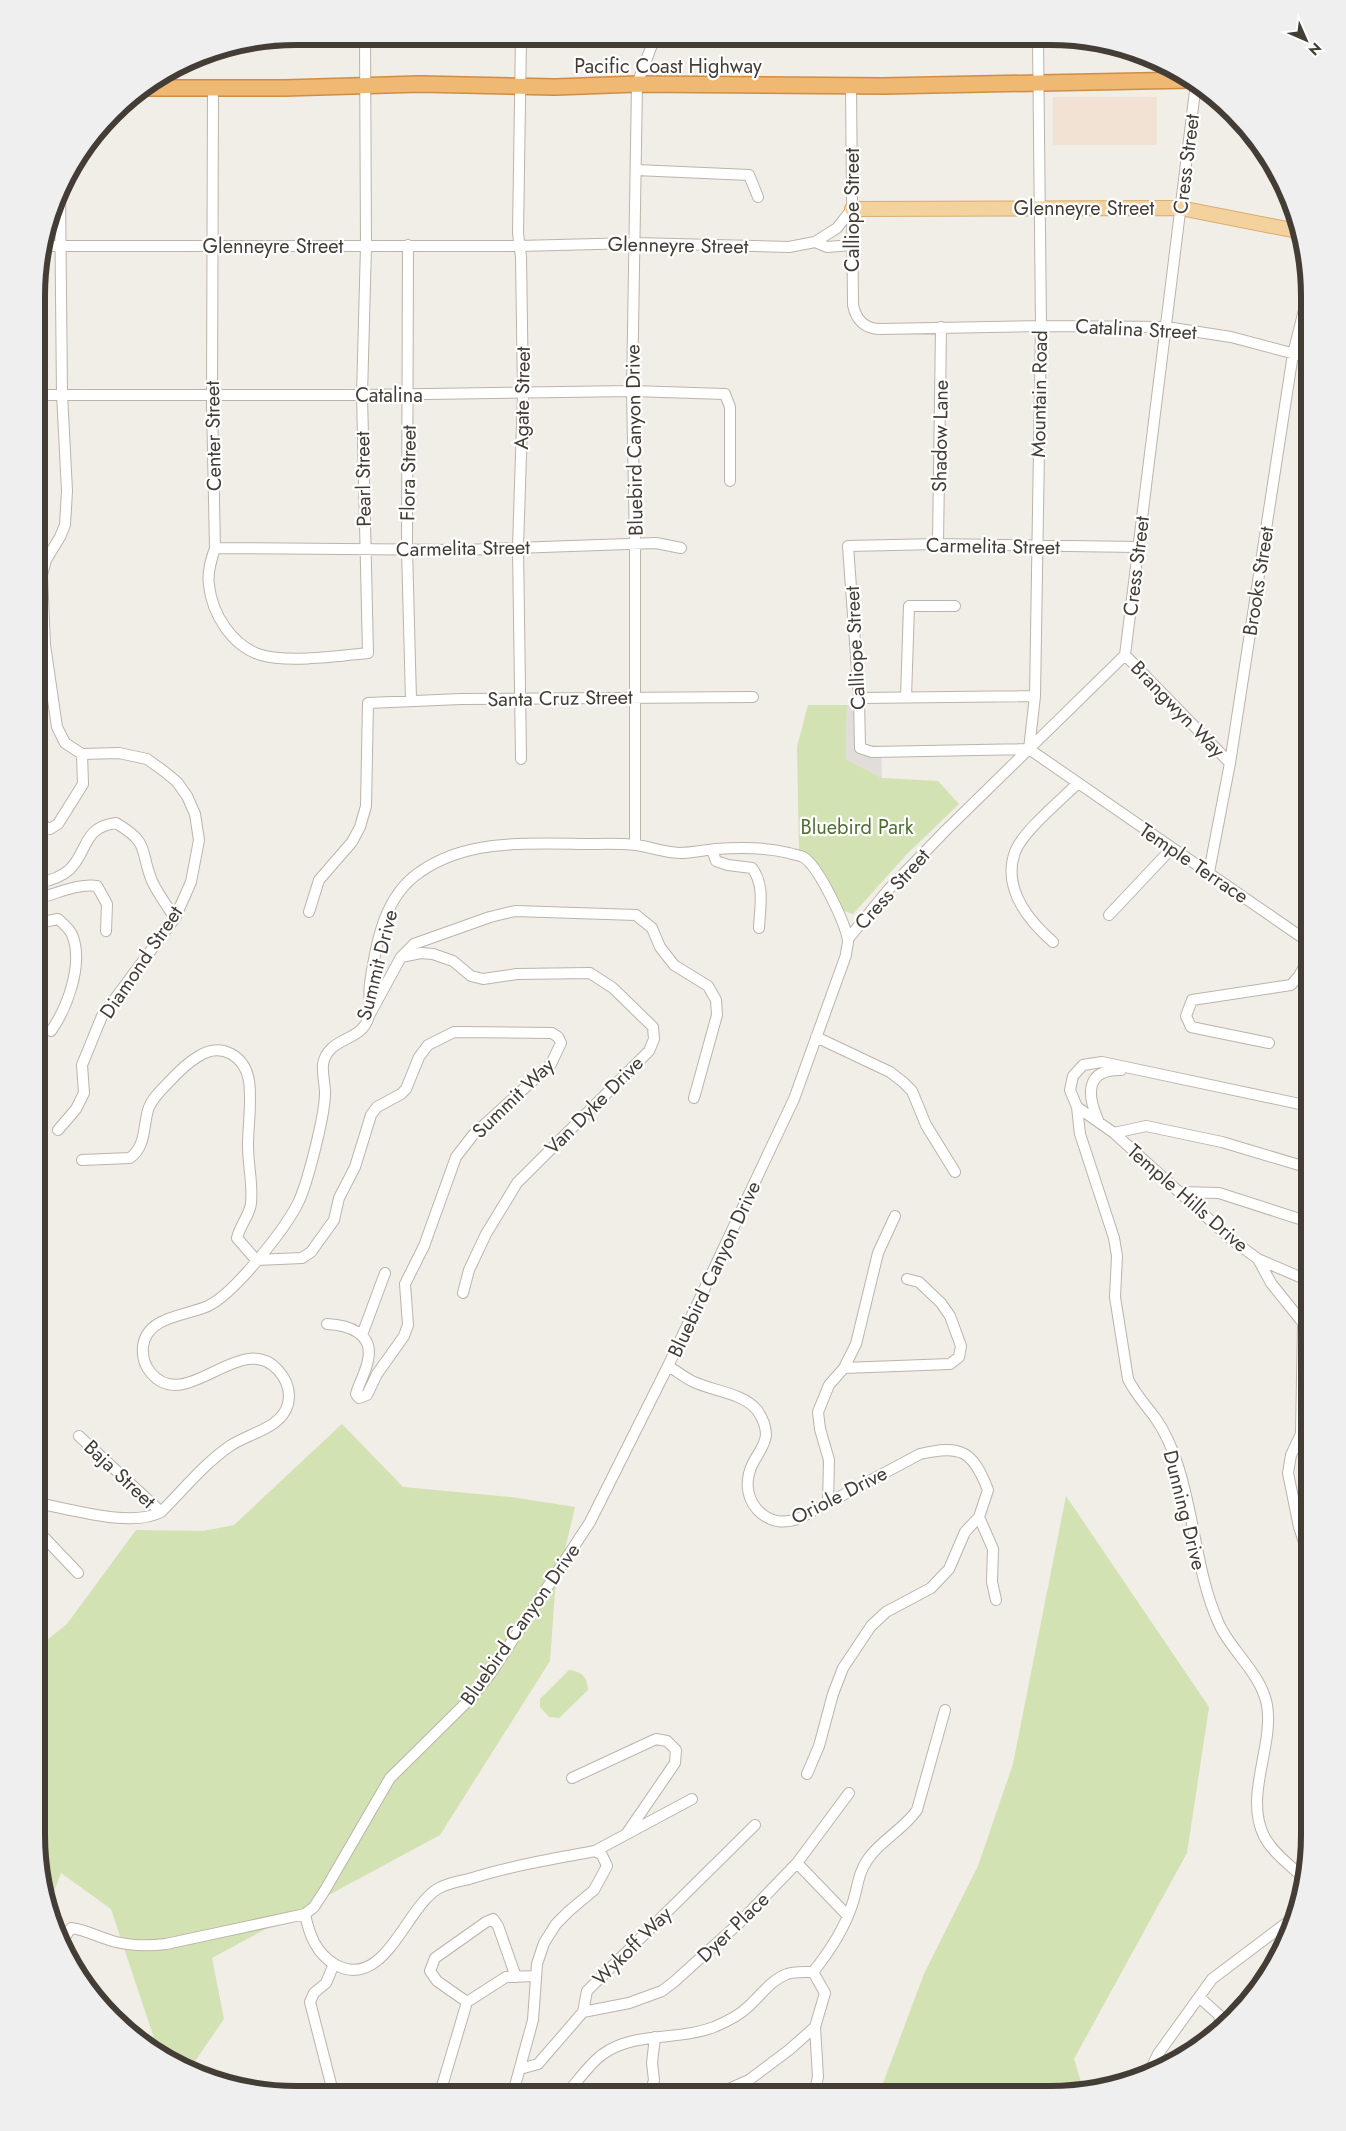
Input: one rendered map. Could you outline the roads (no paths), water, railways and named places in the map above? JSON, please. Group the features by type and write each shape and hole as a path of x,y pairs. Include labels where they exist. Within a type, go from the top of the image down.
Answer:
{"highway":[{"name":"Pacific Coast Highway","path":"156,88 428,84 555,87 637,84 851,86 1177,80"}],"main road":[{"name":"Glenneyre Street","path":"852,209 1180,208 1292,230"}],"street":[{"name":"Pearl Street","path":"365,45 366,246 362,395 364,550 368,653"},
{"name":"Agate Street","path":"521,45 519,246 523,394 518,548 521,759"},
{"name":"Bluebird Canyon Drive","path":"635,845 635,544 632,391 637,84 652,45"},
{"name":"Mountain Road","path":"1028,749 1035,696 1041,326 1038,45"},
{"name":"Calliope Street","path":"851,86 854,310 860,321 870,328"},
{"name":"Center Street","path":"212,88 212,395 215,548 209,565 208,584 213,606 224,626 240,643 261,655 290,658 368,653"},
{"name":"Cress Street","path":"848,939 900,877 1125,655 1195,91"},
{"path":"636,170 749,175 758,197"},
{"name":"Glenneyre Street","path":"50,246 519,246 635,243 789,246 815,242 837,228 852,209"},
{"path":"45,564 65,525 67,491 62,394 60,210"},
{"path":"815,242 827,247 852,245"},
{"name":"Flora Street","path":"408,245 407,549 411,700"},
{"name":"Brooks Street","path":"1208,872 1230,763 1293,354 1301,320"},
{"name":"Shadow Lane","path":"938,544 942,327"},
{"name":"Catalina Street","path":"870,328 1166,327 1202,331 1301,356"},
{"name":"Catalina","path":"45,395 523,394 632,391 725,394 730,407 730,481"},
{"name":"Carmelita Street","path":"215,548 364,550 518,548 656,543 681,548"},
{"name":"Carmelita Street","path":"848,546 938,544 1037,547 1138,547"},
{"name":"Calliope Street","path":"848,546 859,698 858,743 862,749 872,752 1028,749"},
{"path":"906,697 909,606 955,606"},
{"path":"45,645 57,728 65,743 82,754 83,784 58,824 50,829 45,828"},
{"name":"Brangwyn Way","path":"1125,655 1230,763"},
{"path":"859,698 1035,696"},
{"name":"Santa Cruz Street","path":"309,912 319,880 352,842 360,827 366,806 368,703 411,700 753,697"},
{"name":"Temple Terrace","path":"1028,749 1301,937"},
{"name":"Diamond Street","path":"58,1130 76,1109 84,1093 82,1065 102,1016 175,918 191,882 199,840 195,814 187,796 177,782 147,759 120,753 82,754"},
{"path":"1053,942 1038,928 1016,898 1012,864 1016,850 1032,829 1078,783"},
{"path":"45,881 60,876 71,868 85,844 97,830 105,824 116,823 138,840 145,852 152,880 175,918"},
{"name":"Summit Drive","path":"45,1504 131,1520 149,1518 161,1512 226,1448 278,1420 287,1410 289,1398 288,1385 283,1375 272,1363 257,1358 243,1360 190,1382 175,1386 160,1382 149,1371 143,1358 143,1342 153,1327 220,1299 282,1230 301,1197 325,1095 323,1065 326,1053 333,1045 360,1031 367,1022 370,1015 370,983 386,912 404,885 432,864 474,849 521,843 635,845 675,853 748,847 780,851 804,857 818,872 829,892 848,939"},
{"path":"1108,915 1172,848"},
{"path":"712,850 716,861 728,866 752,868 758,875 761,885 759,928"},
{"path":"45,896 86,884 97,886 107,904 106,931"},
{"path":"370,1015 400,957 414,944 490,917 515,911 619,913 641,917 652,928 657,936 660,947 674,965 708,986 716,1000 717,1015 694,1098"},
{"path":"45,922 58,919 73,935 75,946 70,996 62,1014 51,1031"},
{"name":"Bluebird Canyon Drive","path":"306,1914 314,1907 325,1890 390,1778 453,1718 491,1673 590,1522 668,1366 791,1106 846,955 848,939"},
{"name":"Van Dyke Drive","path":"400,957 421,953 433,954 453,961 471,976 483,979 517,974 590,973 613,988 653,1027 654,1039 649,1051 517,1183 486,1234 469,1270 463,1293"},
{"path":"1269,1043 1190,1028 1186,1016 1192,1000 1291,985 1301,972"},
{"name":"Summit Way","path":"256,1260 302,1258 311,1252 334,1220 339,1198 355,1167 371,1115 377,1107 401,1094 406,1089 419,1057 428,1044 454,1032 552,1032 561,1043 551,1064 473,1134 456,1158 424,1246 405,1284 408,1325 404,1336 376,1374 367,1395 358,1398 356,1394 369,1359 368,1346 362,1335"},
{"path":"816,1037 890,1072 903,1082 912,1091 926,1125 955,1172"},
{"path":"82,1160 130,1158 140,1147 148,1109 154,1099 185,1065 201,1054 214,1050 226,1051 236,1055 243,1064 249,1082 248,1148 251,1185 251,1204 237,1238 256,1260"},
{"path":"1077,1107 1070,1090 1070,1083 1077,1070 1083,1065 1102,1062 1301,1104"},
{"path":"1080,1134 1098,1120 1090,1100 1090,1091 1095,1078 1110,1070 1129,1069"},
{"name":"Temple Hills Drive","path":"1077,1107 1114,1133 1232,1240 1258,1258 1301,1278"},
{"name":"Dunning Drive","path":"1077,1107 1080,1134 1114,1238 1117,1256 1114,1297 1128,1379 1167,1437 1178,1464 1207,1597 1220,1627 1241,1654 1262,1689 1268,1723 1259,1785 1259,1819 1264,1836 1274,1850 1297,1872"},
{"path":"1114,1133 1146,1126 1222,1142 1301,1166"},
{"path":"1180,1192 1219,1193 1301,1219"},
{"path":"828,1503 829,1460 820,1428 818,1412 829,1385 844,1368 856,1344 878,1253 895,1216"},
{"path":"1258,1258 1272,1283 1301,1320"},
{"path":"327,1324 343,1325 362,1335 385,1273"},
{"path":"844,1368 950,1364 959,1358 961,1346 950,1316 942,1303 919,1282 907,1280"},
{"name":"Oriole Drive","path":"668,1366 693,1382 743,1400 756,1409 764,1421 766,1435 762,1449 748,1476 749,1498 758,1510 768,1518 784,1523 798,1519 920,1454 937,1450 956,1450 969,1457 980,1469 988,1490 979,1517"},
{"path":"1301,1434 1291,1455 1288,1473 1301,1530"},
{"name":"Baja Street","path":"79,1436 161,1512"},
{"path":"807,1774 819,1746 833,1694 843,1668 858,1643 871,1626 886,1612 931,1588 948,1568 965,1532 979,1517 992,1549 992,1582 996,1600"},
{"path":"45,1538 78,1573"},
{"path":"813,1972 837,1938 848,1915 854,1900 857,1879 867,1859 910,1820 917,1810 945,1710"},
{"path":"572,1778 656,1739 667,1741 676,1750 675,1764 627,1833"},
{"name":"Dyer Place","path":"583,2012 629,2003 662,1991 738,1924 797,1863 849,1793"},
{"path":"66,1935 71,1928 87,1930 117,1942 144,1946 166,1944 306,1914 316,1946 334,1964 347,1969 361,1968 379,1961 420,1904 440,1888 499,1869 595,1850 692,1799"},
{"name":"Wykoff Way","path":"520,2069 538,2064 583,2012 587,1991 755,1825"},
{"path":"516,2086 533,2020 536,1976 544,1943 556,1924 594,1890 607,1866 602,1855 595,1850"},
{"path":"797,1863 848,1915"},
{"path":"467,2002 437,1981 430,1971 435,1958 454,1943 493,1919 516,1977"},
{"path":"1153,2064 1158,2054 1212,1978 1285,1923"},
{"path":"330,2084 310,2002 312,1995 326,1983 334,1964"},
{"path":"813,1972 825,1993 815,2027 818,2078 816,2086"},
{"path":"573,2086 603,2054 626,2044 655,2037 685,2036 714,2027 748,2007 775,1980 789,1973 813,1972"},
{"path":"442,2086 467,2002 506,1977 536,1976"},
{"path":"1198,1996 1219,2014 1220,2019"},
{"path":"735,2086 748,2080 789,2050 815,2027"},
{"path":"652,2086 654,2080 652,2063 655,2037"}],"park label":[{"name":"Bluebird Park","path":"857,827"}]}
